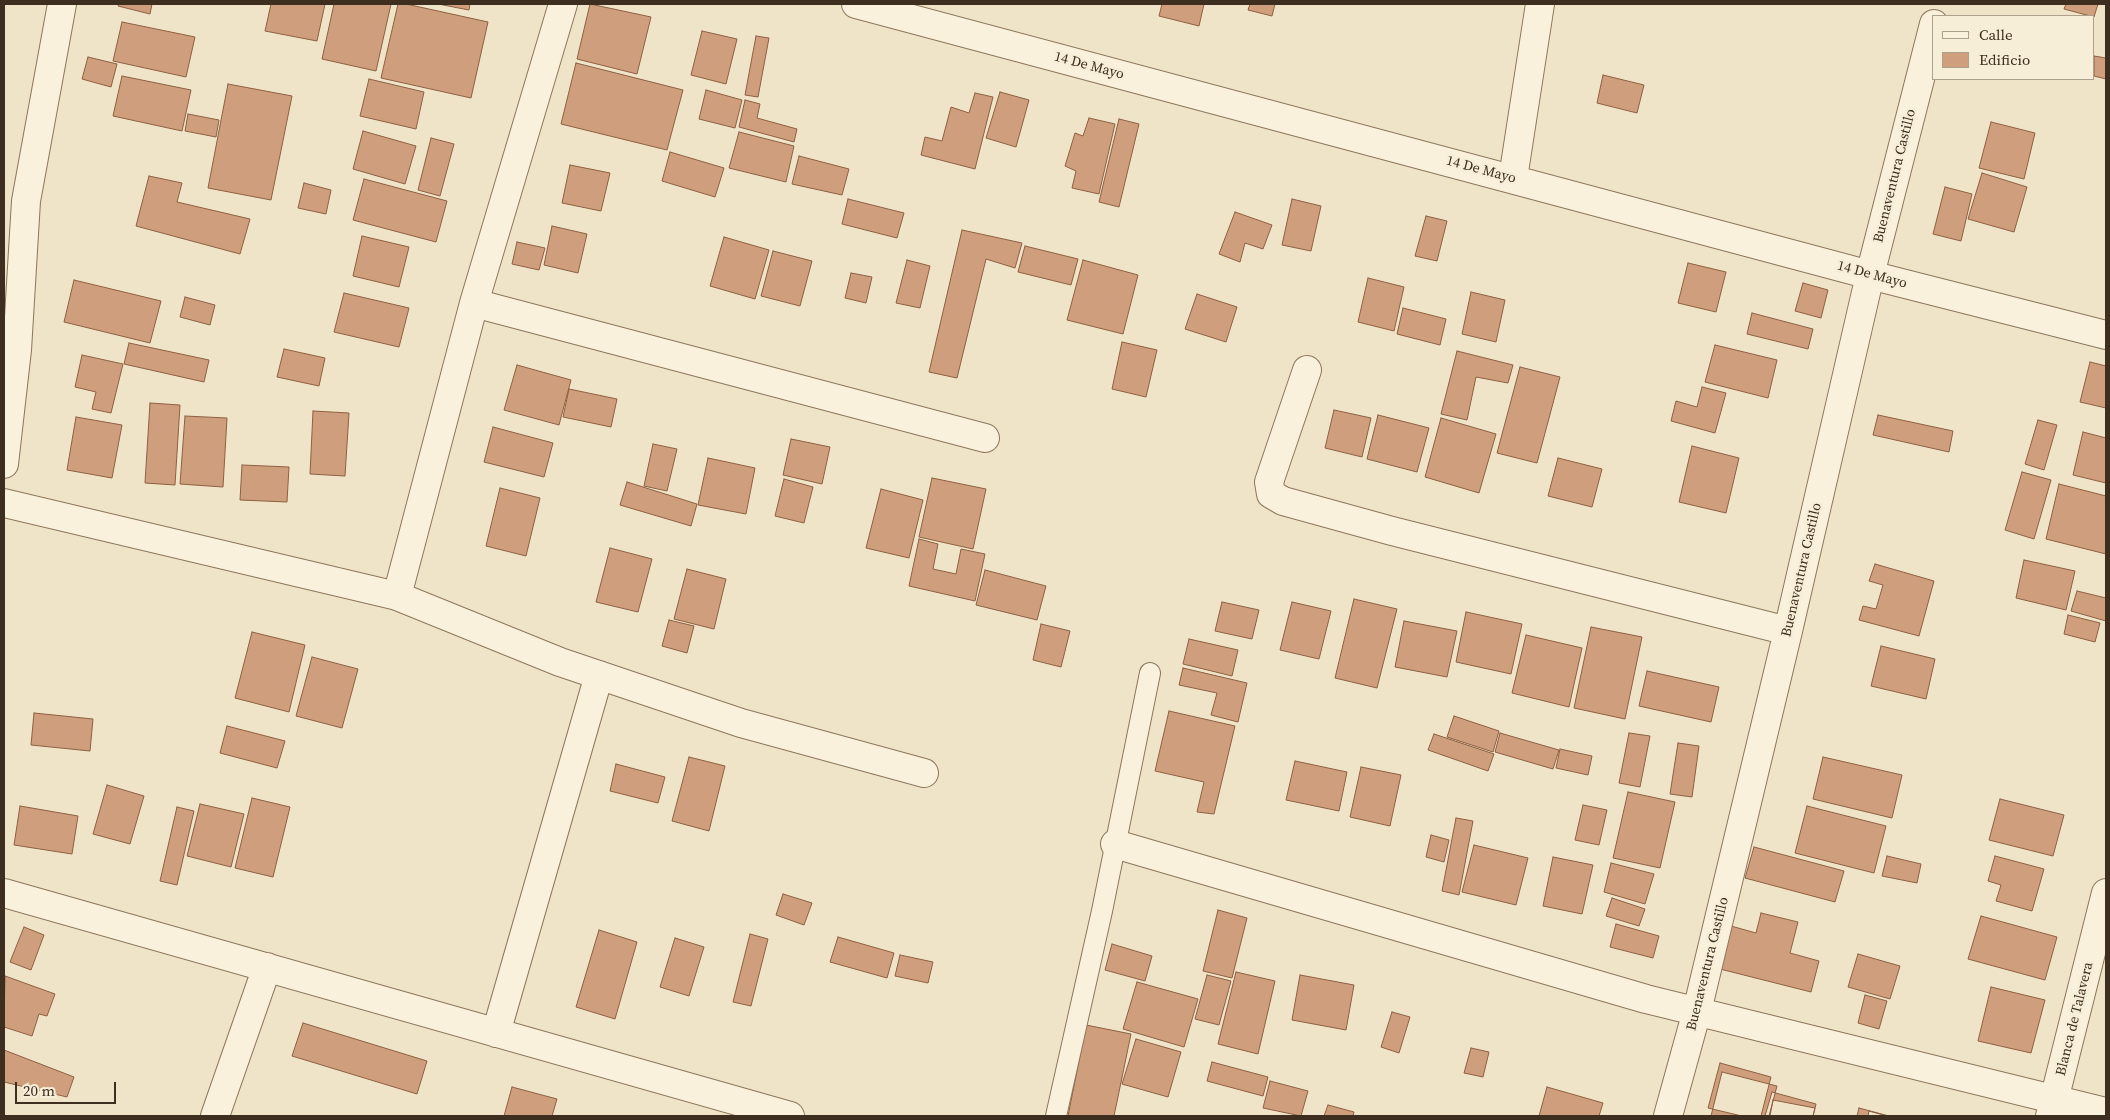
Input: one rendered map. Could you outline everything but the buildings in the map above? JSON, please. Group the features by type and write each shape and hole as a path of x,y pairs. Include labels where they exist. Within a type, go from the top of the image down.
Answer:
{"street":[{"path":"4,464 18,350 26,201 62,4"},
{"path":"397,596 474,303 563,4"},
{"name":"14 De Mayo","path":"856,4 1513,178 1870,275 2106,335"},
{"path":"1513,178 1540,4"},
{"name":"Buenaventura Castillo","path":"1668,1116 1697,1012 1788,631 1870,275 1932,32"},
{"path":"474,303 985,438"},
{"path":"1307,370 1269,482 1271,494 1283,501 1392,531 1788,631"},
{"path":"4,503 397,596 560,662 740,722 924,773"},
{"path":"496,1033 599,675"},
{"path":"1115,844 1646,999 2052,1108 2106,1112"},
{"path":"4,893 790,1116"},
{"name":"Blanca de Talavera","path":"2052,1108 2106,893"},
{"path":"215,1116 267,967"}],"lane":[{"path":"1056,1116 1150,673"}]}
